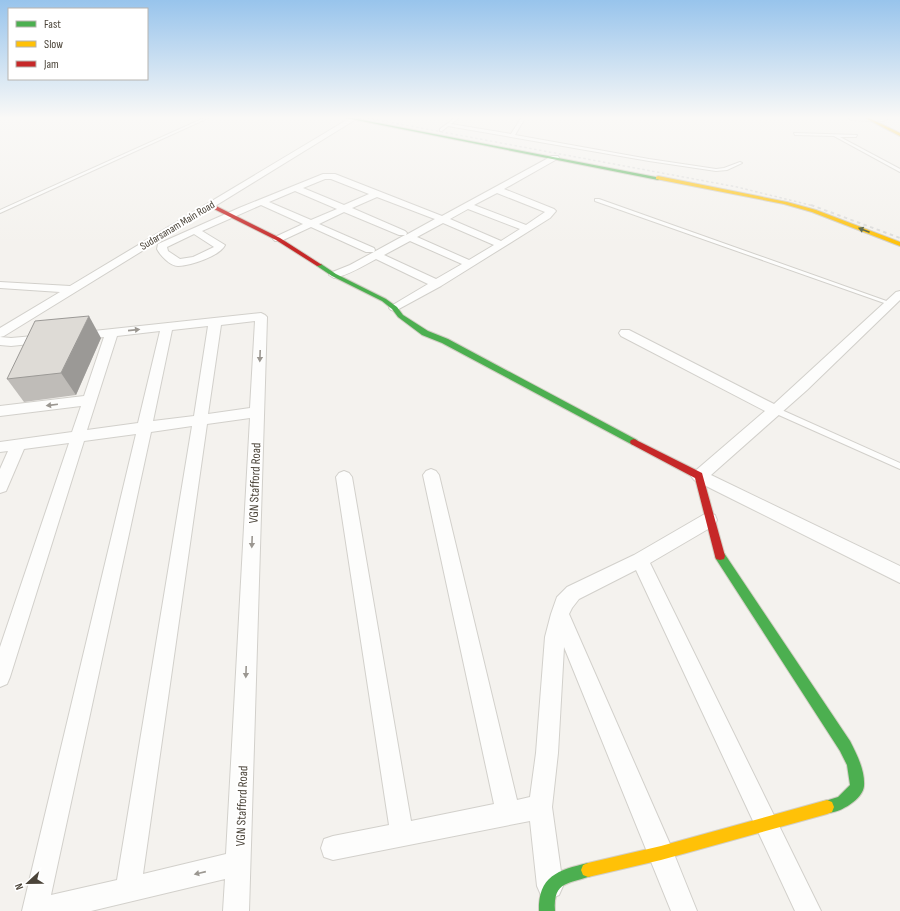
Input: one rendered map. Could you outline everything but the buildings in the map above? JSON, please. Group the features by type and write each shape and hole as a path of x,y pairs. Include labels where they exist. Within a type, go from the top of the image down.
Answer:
{"main road":[{"path":"568,161 785,203 814,211 900,244"},
{"path":"608,161 797,198 900,235"},
{"path":"210,205 278,239 334,275 384,300 395,308 400,316 425,334 444,341 699,476 709,520 719,554 845,746 854,764 857,787 842,804 661,853 572,874 557,880 550,887 546,903 547,911"}],"street":[{"name":"Sudarsanam Main Road","path":"0,333 282,161"},
{"path":"439,218 468,206 502,186 539,161"},
{"path":"334,275 354,267 373,252 550,161"},
{"path":"195,231 220,245 218,249 196,259 178,264 164,253 162,246 195,231 231,215 322,177 332,176 378,193 502,245"},
{"path":"395,308 502,245 547,216 551,211 502,186"},
{"path":"296,188 345,208 470,264"},
{"path":"278,239 378,193"},
{"path":"262,202 373,252 437,284"},
{"path":"468,206 527,229"},
{"path":"0,285 71,289"},
{"path":"895,299 802,387 699,476 900,576"},
{"name":"VGN Stafford Road","path":"6,342 261,317 236,911"},
{"path":"128,890 215,322"},
{"path":"166,327 36,911 84,905 128,890 238,864"},
{"path":"0,677 112,332"},
{"path":"625,333 775,410"},
{"path":"0,350 6,342"},
{"path":"0,410 90,400"},
{"path":"0,448 257,412"},
{"path":"0,487 18,445"},
{"path":"431,475 508,813"},
{"path":"344,477 402,835"},
{"path":"550,887 540,807 547,753 555,637 564,603 573,593 640,560 709,520"},
{"path":"640,560 808,911"},
{"path":"560,614 684,911"},
{"path":"333,848 540,807"}],"lane":[{"path":"0,212 113,161"},
{"path":"652,161 716,170 740,164"},
{"path":"881,161 900,171"},
{"path":"597,200 895,299"},
{"path":"775,410 900,466"}],"railway":[{"path":"595,161 737,187 813,206"},
{"path":"813,206 900,238"}],"traffic: fast":[{"path":"568,161 658,178"},
{"path":"319,265 334,275 384,300 395,308 400,316 425,333 445,341 634,442"},
{"path":"720,556 845,746 854,764 857,787 842,803 827,807"},
{"path":"547,911 548,892 552,886 563,877 588,870"}],"traffic: slow":[{"path":"658,178 785,203 814,211 900,244"},
{"path":"588,870 661,853 827,807"}],"traffic: jam":[{"path":"210,205 278,239 319,265"},
{"path":"634,442 699,476 720,556"}]}
